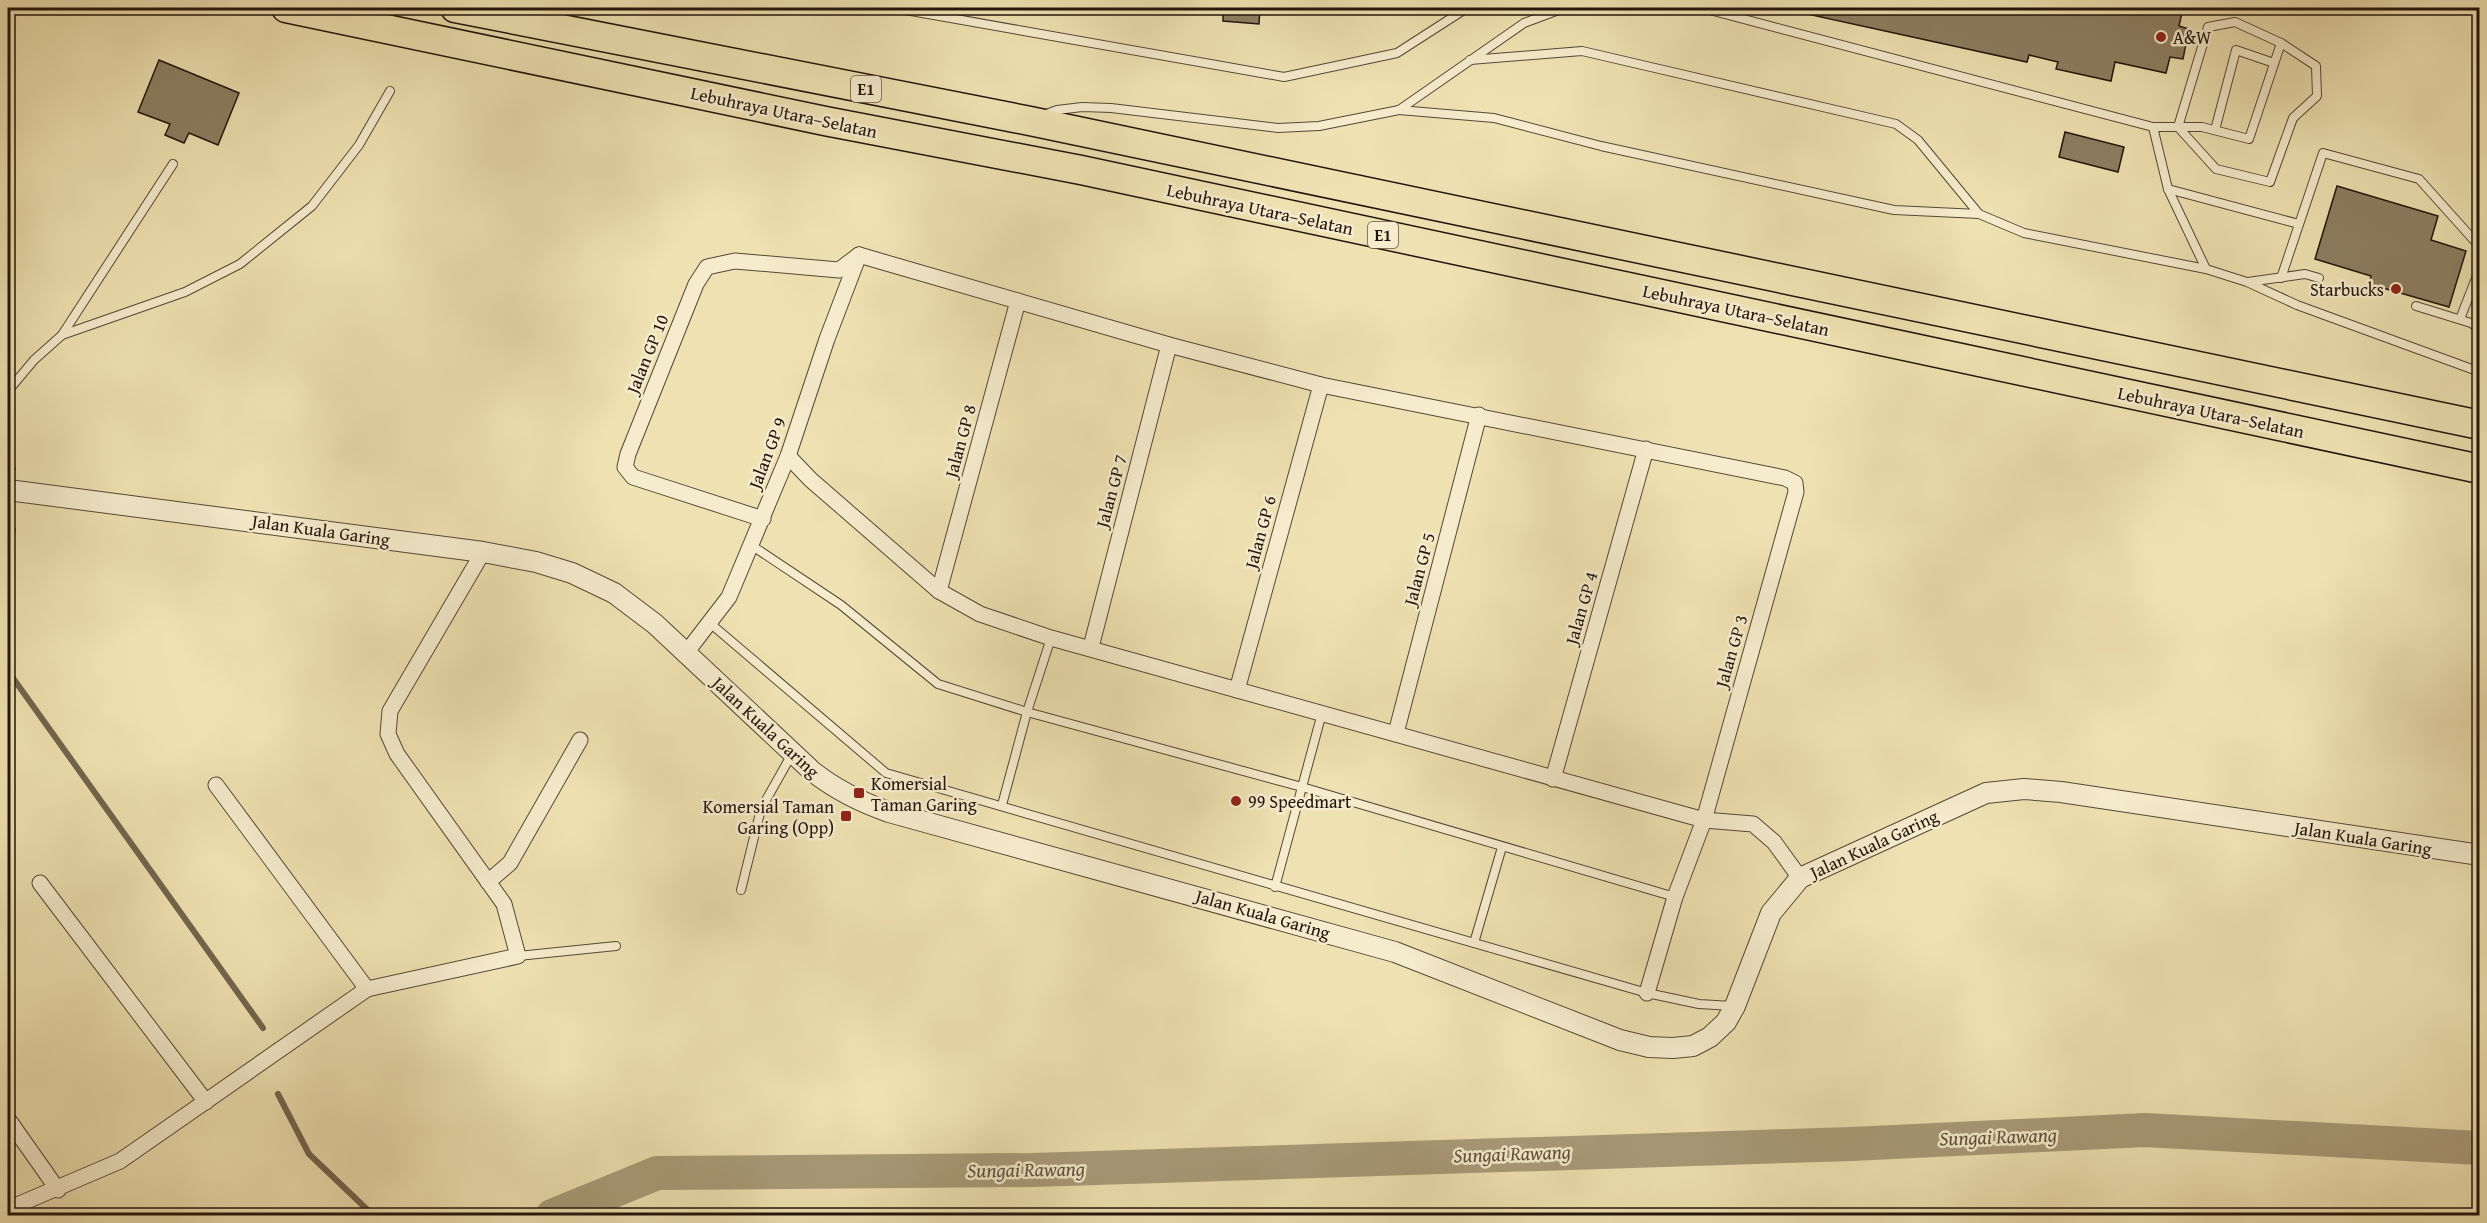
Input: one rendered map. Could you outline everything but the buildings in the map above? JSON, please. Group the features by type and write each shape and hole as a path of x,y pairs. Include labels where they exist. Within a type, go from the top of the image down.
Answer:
{"highway":[{"name":"Lebuhraya Utara–Selatan","path":"286,8 825,122 1093,173 2480,469"},
{"name":"Lebuhraya Utara–Selatan","path":"455,8 1030,121 2480,425"}],"street":[{"path":"859,255 1169,345 1321,385 1646,449"},
{"name":"Jalan GP 9","path":"686,653 711,624 729,597 763,519 788,456 827,339 859,255"},
{"name":"Jalan GP 10","path":"763,519 633,477 626,467 628,454 696,284 707,267 735,261 839,270 859,255"},
{"name":"Jalan GP 8","path":"939,591 1018,301"},
{"name":"Jalan GP 7","path":"1090,647 1169,345"},
{"name":"Jalan GP 6","path":"1237,690 1321,385"},
{"name":"Jalan GP 5","path":"1396,733 1479,415"},
{"name":"Jalan GP 3","path":"1646,449 1785,478 1795,483 1796,492 1704,820 1675,897 1647,993"},
{"name":"Jalan GP 4","path":"1553,778 1646,449"},
{"path":"788,456 811,480 939,591 980,614 1051,638 1090,647 1704,820 1753,824 1774,842 1800,878"},
{"name":"Jalan Kuala Garing","path":"8,490 30,490 483,552 536,562 572,573 614,593 655,624 792,754 830,786 859,801 889,812 1395,952 1620,1040 1649,1047 1693,1046 1710,1037 1726,1022 1735,1006 1771,913 1800,878 1986,793 2024,789 2073,794 2480,855"},
{"path":"8,1209 58,1190 120,1161 367,989 518,956 504,904 397,754 388,734 390,711 483,552"},
{"path":"488,882 510,863 580,740"},
{"path":"216,785 367,989"},
{"path":"40,883 206,1102"},
{"path":"8,1119 58,1190"}],"lane":[{"path":"894,8 1284,77 1397,52 1467,8"},
{"path":"1399,110 1524,23 1564,8"},
{"path":"1702,8 2153,127 2215,130 2249,139 2282,43"},
{"path":"2235,22 2282,43 2316,66 2317,96 2293,118 2270,182 2216,169 2178,127 2208,27 2235,22"},
{"path":"2215,130 2236,50 2274,63"},
{"path":"1470,60 1582,51 1896,124 1918,141 1979,214"},
{"path":"62,335 185,292 240,264 312,206 359,145 390,91"},
{"path":"1030,121 1057,110 1082,107 1111,108 1278,128 1319,126 1399,110 1494,118 1600,146 1894,210 1979,214 2024,233 2206,269 2247,282 2297,305 2480,372"},
{"path":"2153,127 2168,189 2206,269"},
{"path":"2281,278 2323,153 2419,179 2480,247"},
{"path":"8,392 34,360 62,335 173,164"},
{"path":"2168,189 2299,224"},
{"path":"2460,320 2480,268"},
{"path":"2247,282 2305,274 2319,278"},
{"path":"2416,306 2471,323 2480,329"},
{"path":"751,545 842,605 938,684 1027,712 1302,787 1675,897"},
{"path":"711,624 886,773 1647,993 1699,1004 1735,1006"},
{"path":"1002,805 1027,712 1051,638"},
{"path":"1275,887 1323,712"},
{"path":"741,890 760,809 792,754"},
{"path":"1474,943 1502,847"},
{"path":"518,956 616,946"}],"waterway":[{"path":"8,447 13,469"},
{"path":"8,559 13,530"},
{"path":"8,671 263,1028"},
{"path":"278,1094 309,1154 374,1216"},
{"name":"Sungai Rawang","path":"552,1216 657,1173 1032,1170 1852,1144 2145,1130 2480,1148"}],"place":[{"name":"A&W","path":"2161,37"},
{"name":"Starbucks","path":"2396,289"},
{"name":"Komersial Taman Garing","path":"859,793"},
{"name":"99 Speedmart","path":"1236,801"},
{"name":"Komersial Taman Garing (Opp)","path":"846,816"}]}
